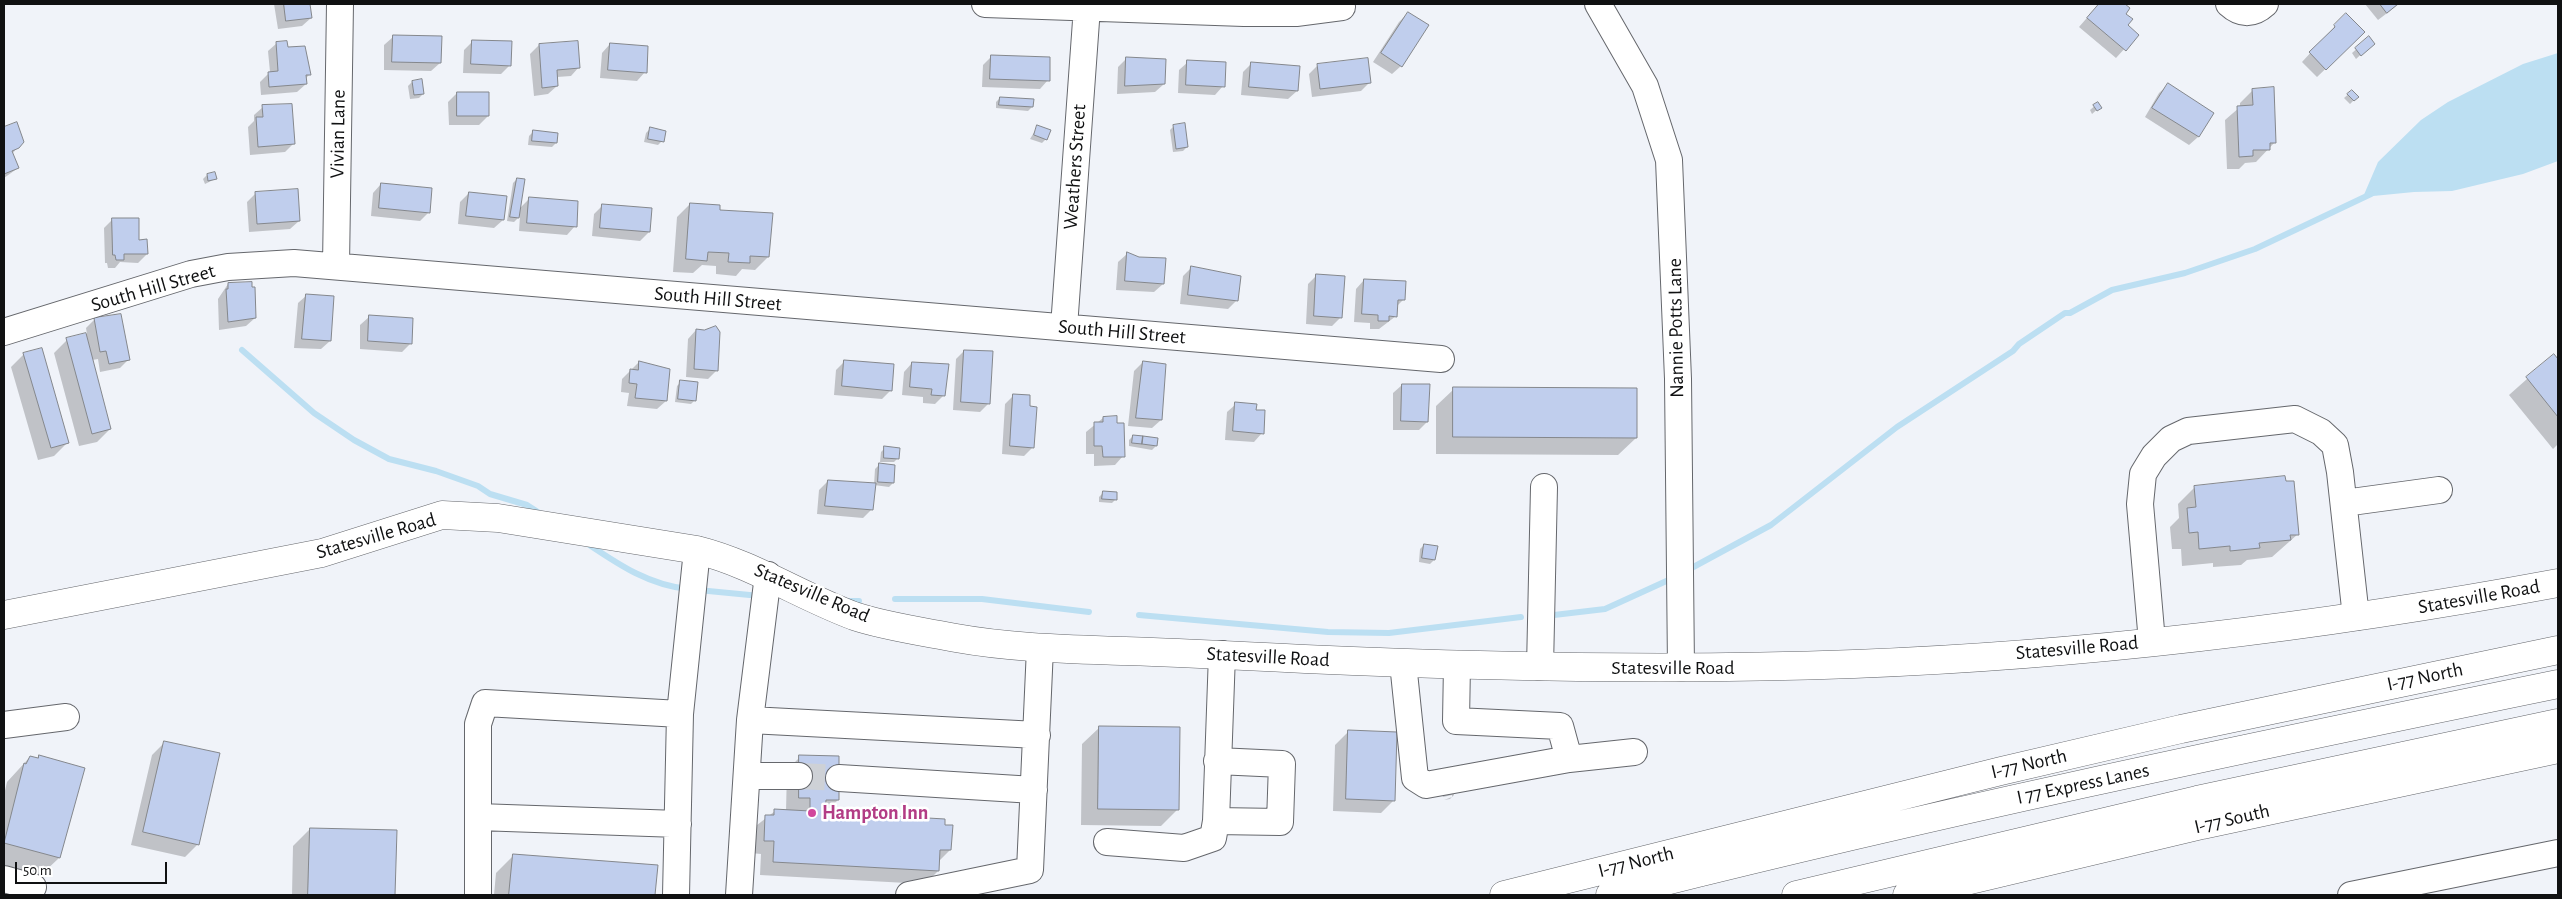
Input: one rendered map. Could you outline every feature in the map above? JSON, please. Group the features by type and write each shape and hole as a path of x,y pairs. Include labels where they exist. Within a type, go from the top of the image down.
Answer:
{"main road":[{"name":"Statesville Road","path":"4,615 322,553 442,516 498,518 697,550 729,558 856,616 960,639 1040,648 1457,665 1681,668 1945,659 2152,642 2356,617 2558,583"},
{"name":"I-77 North","path":"1504,895 2010,768 2181,729 2558,650"},
{"name":"I 77 Express Lanes","path":"1610,895 1809,845 2007,800 2558,684"},
{"name":"I 77 Express Lanes","path":"1796,895 2197,800 2558,723"},
{"name":"I-77 South","path":"1907,895 2221,821 2558,749"}],"street":[{"name":"Vivian Lane","path":"336,265 340,4"},
{"path":"985,4 1296,13 1342,7"},
{"name":"Nannie Potts Lane","path":"1598,4 1645,86 1669,160 1678,379 1681,668"},
{"path":"2229,4 2242,12 2250,12 2259,9 2265,4"},
{"name":"Weathers Street","path":"1064,327 1087,7"},
{"name":"South Hill Street","path":"4,332 191,274 264,264 336,265 487,280 1441,359"},
{"path":"2152,642 2140,504 2143,474 2154,456 2170,439 2188,430 2295,419 2321,432 2335,445 2344,503 2356,617"},
{"path":"1540,667 1544,487"},
{"path":"2344,503 2439,490"},
{"path":"676,895 680,714 697,550"},
{"path":"740,895 750,720 768,576"},
{"path":"909,895 1030,870 1040,648"},
{"path":"1107,842 1184,848 1212,838 1216,821 1222,654"},
{"path":"1404,663 1415,778 1426,785 1569,759 1634,752"},
{"path":"1457,665 1456,721 1560,726 1569,759"},
{"path":"478,895 478,724 485,703 680,714"},
{"path":"4,726 66,717"},
{"path":"750,720 1037,735"},
{"path":"1216,821 1280,822 1282,764 1217,761"},
{"path":"747,776 799,776"},
{"path":"839,778 1034,790"},
{"path":"478,817 678,824"},
{"path":"2350,895 2558,853"},
{"path":"4,879 33,887"}],"water":[{"path":"2558,53 2558,161 2523,174 2452,191 2414,192 2363,197 2378,162 2421,120 2448,102 2523,64"}],"building":[{"path":"284,4 310,4 312,18 286,21"},
{"path":"2099,4 2125,4 2130,8 2126,14 2133,19 2128,25 2139,35 2126,51 2087,18"},
{"path":"2380,4 2398,4 2387,13"},
{"path":"1408,12 1429,25 1402,67 1381,53"},
{"path":"2346,13 2365,32 2326,70 2309,52 2335,27 2334,25"},
{"path":"393,35 442,36 441,63 392,62"},
{"path":"2369,36 2375,44 2361,56 2355,48"},
{"path":"472,40 512,41 511,66 471,64"},
{"path":"287,41 288,47 305,46 311,75 306,75 307,84 269,87 268,72 278,71 276,42"},
{"path":"578,41 580,68 557,70 558,86 542,88 539,44"},
{"path":"610,43 648,46 647,73 608,70"},
{"path":"991,55 1050,57 1050,81 990,79"},
{"path":"1126,57 1166,59 1165,84 1125,86"},
{"path":"1368,58 1371,83 1320,89 1317,64"},
{"path":"1187,60 1226,62 1225,87 1186,85"},
{"path":"1251,62 1300,66 1298,91 1249,87"},
{"path":"422,79 424,94 414,95 412,81"},
{"path":"2168,83 2214,113 2199,137 2152,108"},
{"path":"2274,87 2276,143 2270,143 2270,150 2253,150 2253,156 2239,157 2237,106 2253,105 2252,89"},
{"path":"2352,90 2359,97 2354,101 2347,94"},
{"path":"457,92 489,92 489,116 457,116"},
{"path":"1000,97 1034,99 1033,107 999,105"},
{"path":"2098,102 2102,108 2097,111 2093,105"},
{"path":"292,104 295,144 258,147 256,117 263,117 262,105"},
{"path":"17,122 24,142 19,148 12,151 19,168 4,174 4,127"},
{"path":"1185,123 1188,147 1176,149 1173,125"},
{"path":"1037,125 1051,130 1047,140 1034,135"},
{"path":"650,127 666,131 664,142 648,139"},
{"path":"533,130 558,133 557,143 532,141"},
{"path":"215,172 217,179 208,181 207,174"},
{"path":"517,178 525,179 519,218 510,217"},
{"path":"381,183 432,188 430,213 379,208"},
{"path":"298,189 300,221 257,224 255,192"},
{"path":"469,192 507,196 504,220 466,216"},
{"path":"529,197 578,201 577,227 527,223"},
{"path":"690,203 720,205 720,210 773,213 769,257 750,256 750,263 728,262 729,253 708,252 707,261 686,259"},
{"path":"602,204 652,208 650,232 600,228"},
{"path":"112,218 139,218 139,240 147,239 148,254 124,254 124,260 116,260 115,255 113,255"},
{"path":"1127,252 1139,257 1166,258 1164,284 1125,281"},
{"path":"1191,266 1241,276 1238,301 1188,295"},
{"path":"1316,274 1345,276 1342,318 1314,316"},
{"path":"1364,279 1406,281 1405,300 1398,300 1397,317 1389,316 1389,321 1378,321 1378,315 1362,314"},
{"path":"252,282 252,287 255,287 256,318 228,322 226,289 228,289 228,283"},
{"path":"306,294 334,296 331,341 302,339"},
{"path":"121,314 130,360 109,364 106,351 100,352 94,318"},
{"path":"369,315 413,318 412,344 368,341"},
{"path":"716,326 720,332 718,371 694,369 696,329 704,330"},
{"path":"86,333 111,429 92,434 66,338"},
{"path":"42,348 69,443 51,448 23,353"},
{"path":"964,350 993,351 990,404 961,402"},
{"path":"2554,354 2558,359 2558,417 2526,377"},
{"path":"844,360 894,364 892,391 842,386"},
{"path":"639,361 670,369 667,401 635,398 637,384 629,383 630,369 638,370"},
{"path":"1143,361 1166,364 1162,420 1136,418"},
{"path":"912,362 949,364 945,396 931,395 932,389 910,387"},
{"path":"680,380 698,382 696,401 678,399"},
{"path":"1402,384 1430,384 1428,422 1401,421"},
{"path":"1453,387 1637,388 1637,438 1453,437"},
{"path":"1013,394 1030,395 1030,406 1037,407 1034,448 1010,446"},
{"path":"1235,402 1257,404 1256,410 1265,410 1264,434 1233,431"},
{"path":"1117,416 1117,423 1124,423 1125,457 1103,457 1102,446 1094,446 1094,422 1103,422 1103,417"},
{"path":"1133,435 1143,436 1142,444 1132,443"},
{"path":"1143,436 1158,438 1157,446 1142,444"},
{"path":"884,446 900,448 899,459 884,458"},
{"path":"879,463 895,465 894,483 878,482"},
{"path":"2285,476 2286,481 2294,481 2299,535 2290,535 2291,540 2259,543 2260,548 2230,551 2230,546 2199,549 2198,532 2189,533 2187,508 2196,507 2194,486"},
{"path":"828,480 876,483 873,510 825,506"},
{"path":"1103,491 1117,492 1117,500 1102,499"},
{"path":"1424,544 1438,546 1435,560 1422,558"},
{"path":"1099,726 1180,727 1179,810 1098,809"},
{"path":"1348,730 1397,732 1395,801 1346,799"},
{"path":"164,741 220,753 199,845 143,832"},
{"path":"39,755 85,768 60,858 4,843 24,763 26,764 30,756 38,758"},
{"name":"Hampton Inn","path":"799,755 839,756 839,800 826,800 825,812 945,819 945,825 953,825 951,850 940,850 939,871 773,862 774,841 764,841 765,815 774,815 774,809 810,811 810,798 799,798"},
{"path":"310,828 397,830 395,895 308,895"},
{"path":"513,854 658,865 655,895 509,895"}],"waterway":[{"path":"1686,571 1771,525 1897,427 2013,351 2019,344 2065,313 2070,313 2112,290 2185,273 2255,249 2371,194"},
{"path":"242,350 314,413 354,440 389,459 436,471 478,486 490,494 527,505 541,514"},
{"path":"585,542 647,578 673,587 688,589"},
{"path":"1554,615 1605,609 1673,578"},
{"path":"698,590 760,596"},
{"path":"895,599 982,599 1089,612"},
{"path":"845,601 859,601"},
{"path":"1139,615 1328,632 1389,633 1521,617"}],"tunnel":[{"path":"799,776 839,778"}],"place":[{"name":"Hampton Inn","path":"812,813"}]}
